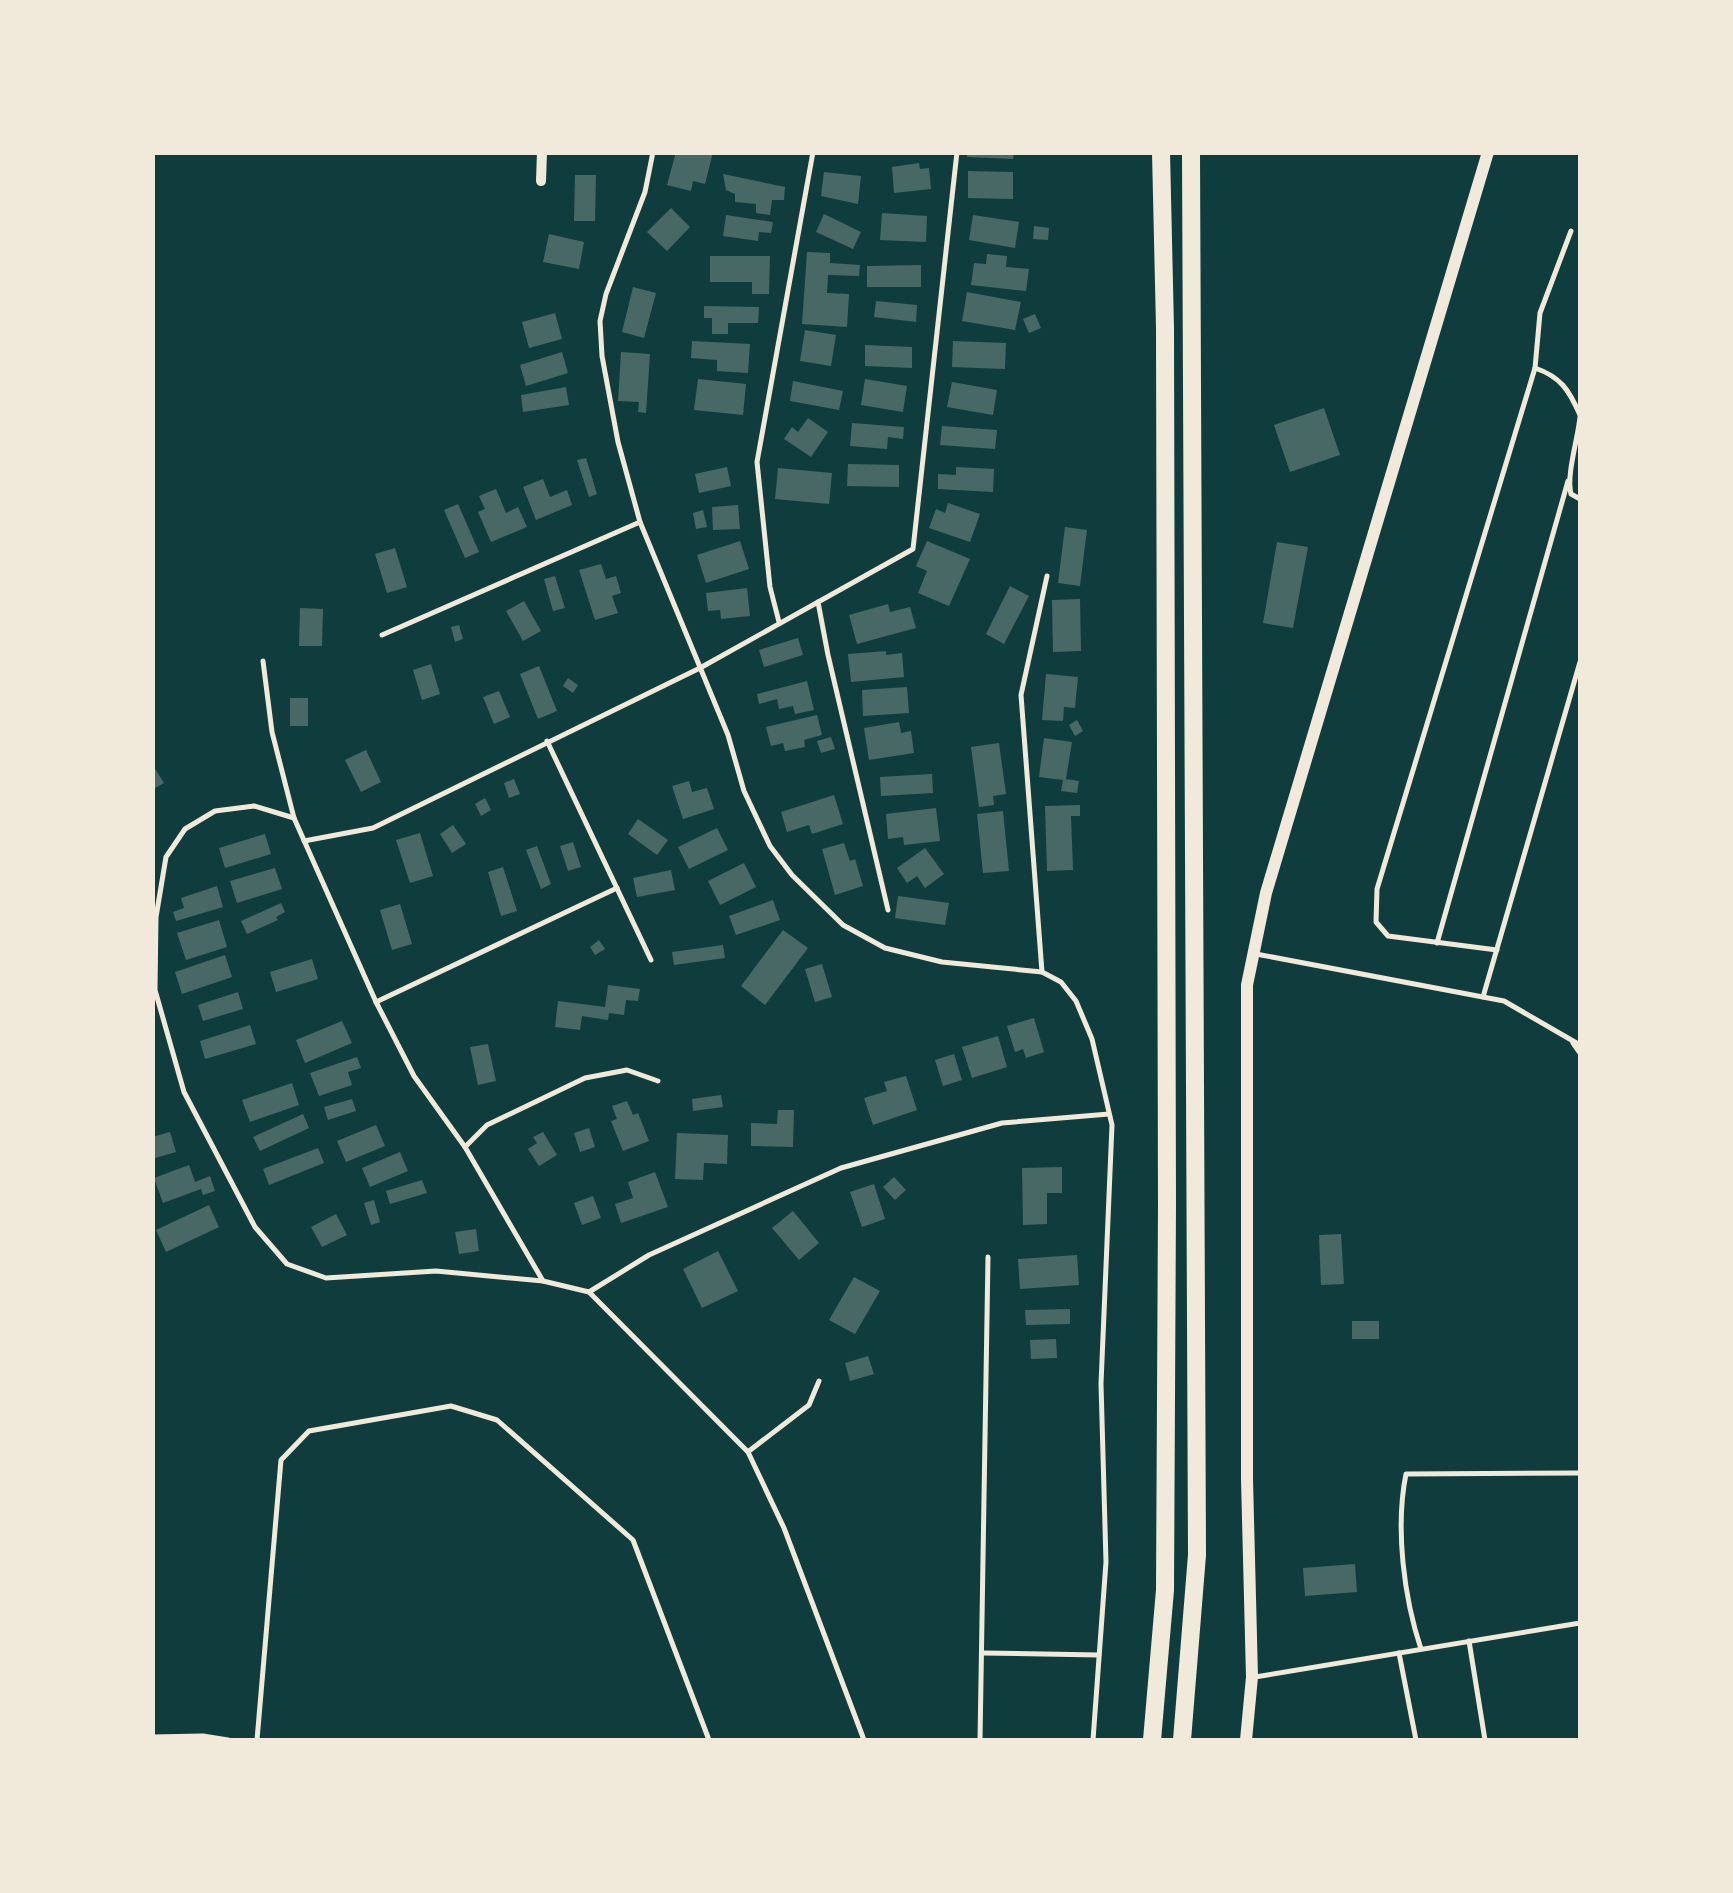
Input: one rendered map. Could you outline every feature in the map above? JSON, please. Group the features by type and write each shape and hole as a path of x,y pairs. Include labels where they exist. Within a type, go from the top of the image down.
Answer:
{"highway":[{"path":"1152,1740 1164,1590 1167,1243 1161,152"},
{"path":"1182,1740 1197,1555 1191,152"}],"street":[{"path":"541,181 542,152"},
{"path":"1246,1740 1252,1677 1246,1479 1247,985 1266,894 1488,152"}],"lane":[{"path":"654,152 645,192 606,294 600,321 602,356 618,442 640,522 728,734 744,791 770,846 792,875 843,925 885,948 942,962 1042,972 1061,982 1076,1001 1092,1039 1112,1125 1101,1384 1106,1562 1093,1740"},
{"path":"779,624 770,587 756,462 813,152"},
{"path":"304,841 374,828 700,668 913,549 957,152"},
{"path":"1497,950 1388,936 1376,922 1377,889 1534,368 1540,314 1571,232"},
{"path":"1436,943 1578,449 1580,416 1569,389 1554,374 1534,368"},
{"path":"1568,482 1571,494 1580,500"},
{"path":"382,635 640,522"},
{"path":"1042,972 1020,695 1046,576"},
{"path":"818,602 888,910"},
{"path":"263,661 272,732 294,818 376,1002 414,1076 465,1146 542,1281"},
{"path":"1483,997 1580,662"},
{"path":"547,741 652,960"},
{"path":"294,818 254,806 216,811 185,829 166,857 156,917 155,990 184,1092 254,1227 287,1264 326,1278 436,1271 542,1281 589,1292 748,1452 784,1528 864,1740"},
{"path":"376,1002 617,888"},
{"path":"1254,954 1504,1001 1580,1044"},
{"path":"1568,1037 1580,1052"},
{"path":"465,1146 487,1125 585,1078 627,1070 658,1081"},
{"path":"589,1292 648,1254 842,1168 1002,1124 1109,1114"},
{"path":"980,1740 988,1257"},
{"path":"748,1452 809,1405 819,1381"},
{"path":"257,1740 281,1460 309,1431 451,1406 497,1420 633,1540 709,1740"},
{"path":"1422,1649 1409,1614 1405,1584 1402,1494 1406,1474 1580,1473"},
{"path":"1252,1677 1580,1623"},
{"path":"1469,1641 1485,1740"},
{"path":"1399,1652 1416,1740"},
{"path":"982,1653 1099,1654"},
{"path":"152,1737 203,1736 228,1740"}],"building":[{"path":"676,152 713,152 705,184 693,181 691,191 667,185"},
{"path":"968,152 1014,152 1013,159 967,157"},
{"path":"919,163 920,169 929,168 931,189 894,193 892,167"},
{"path":"968,171 1013,172 1013,199 968,198"},
{"path":"824,172 861,176 858,204 821,196"},
{"path":"723,174 785,187 784,200 772,200 770,215 756,213 756,204 735,202 735,194 726,190"},
{"path":"575,175 596,175 595,221 574,221"},
{"path":"671,208 690,227 667,251 647,232"},
{"path":"882,213 927,216 926,242 880,240"},
{"path":"824,214 861,232 853,249 816,232"},
{"path":"726,215 773,222 771,233 759,232 758,241 723,236"},
{"path":"973,215 1019,222 1015,248 969,240"},
{"path":"1034,226 1049,228 1048,240 1033,239"},
{"path":"549,234 584,242 579,269 543,262"},
{"path":"807,252 830,253 830,263 860,265 859,276 828,275 827,293 849,294 847,327 802,324"},
{"path":"987,254 1007,256 1006,267 1029,269 1026,291 971,285 974,263 986,264"},
{"path":"710,256 770,256 769,294 752,294 752,282 710,282"},
{"path":"921,265 921,287 867,287 867,266"},
{"path":"633,287 656,293 644,338 622,332"},
{"path":"967,292 1021,302 1015,330 962,321"},
{"path":"876,301 917,305 916,322 874,317"},
{"path":"704,306 759,307 758,323 728,323 728,334 712,334 712,318 704,318"},
{"path":"555,313 562,339 529,348 522,322"},
{"path":"1035,314 1041,328 1029,333 1023,319"},
{"path":"805,330 836,335 831,366 800,361"},
{"path":"692,341 750,344 748,373 717,371 717,360 691,358"},
{"path":"953,341 1006,343 1005,369 952,367"},
{"path":"865,345 912,347 912,368 865,366"},
{"path":"562,352 568,373 526,386 520,365"},
{"path":"621,352 650,354 646,413 638,412 639,402 618,401"},
{"path":"698,379 746,384 743,415 694,410"},
{"path":"865,379 907,386 903,412 861,405"},
{"path":"793,381 843,391 839,410 790,401"},
{"path":"952,382 997,390 993,415 947,407"},
{"path":"566,387 569,405 523,412 521,395"},
{"path":"1324,408 1340,455 1290,472 1274,425"},
{"path":"808,418 828,432 811,457 784,439 792,427 798,432"},
{"path":"852,423 904,427 903,439 888,437 887,449 850,446"},
{"path":"942,426 997,430 995,449 940,445"},
{"path":"586,458 597,494 589,497 577,460"},
{"path":"848,464 899,465 899,487 847,486"},
{"path":"727,467 731,486 699,493 695,474"},
{"path":"956,467 994,469 993,492 938,489 938,474 956,475"},
{"path":"778,468 832,473 829,504 775,499"},
{"path":"543,479 550,497 567,490 572,505 536,520 523,487"},
{"path":"496,489 506,513 518,507 527,527 491,542 478,512 485,509 479,496"},
{"path":"948,503 980,514 970,542 929,528 936,509 945,513"},
{"path":"458,504 479,552 465,558 444,510"},
{"path":"738,505 740,529 713,530 712,507"},
{"path":"703,510 707,527 696,529 693,513"},
{"path":"1065,527 1087,530 1080,586 1058,583"},
{"path":"740,541 749,569 706,583 697,555"},
{"path":"927,541 970,559 949,606 918,593 927,571 916,566"},
{"path":"1277,542 1308,547 1293,628 1263,623"},
{"path":"395,548 407,587 387,593 375,554"},
{"path":"601,564 606,579 616,576 621,593 612,596 618,613 595,620 579,570"},
{"path":"555,576 565,608 553,611 544,579"},
{"path":"1010,586 1029,596 1004,644 986,634"},
{"path":"747,588 750,616 721,619 720,610 708,611 706,593"},
{"path":"1080,599 1081,651 1053,652 1052,600"},
{"path":"524,601 541,631 523,641 506,611"},
{"path":"888,604 890,612 910,607 916,628 857,644 849,615"},
{"path":"300,608 323,609 322,646 299,646"},
{"path":"459,625 463,639 455,642 451,627"},
{"path":"798,638 803,655 764,667 759,650"},
{"path":"886,651 886,655 902,653 904,677 851,682 848,654"},
{"path":"431,664 440,694 422,700 413,670"},
{"path":"539,666 557,711 538,719 520,674"},
{"path":"1046,674 1078,677 1075,708 1064,707 1063,721 1042,720"},
{"path":"568,678 578,685 573,693 563,686"},
{"path":"807,681 814,710 795,714 793,706 779,709 777,699 759,704 757,694"},
{"path":"907,687 909,713 863,716 862,690"},
{"path":"499,691 510,717 494,724 483,697"},
{"path":"290,698 308,698 308,726 290,726"},
{"path":"817,715 822,735 804,740 805,747 785,751 783,743 771,746 766,727"},
{"path":"1077,720 1083,731 1075,736 1069,725"},
{"path":"899,722 901,733 911,731 914,753 869,760 864,728"},
{"path":"831,737 835,749 821,753 817,741"},
{"path":"1044,738 1072,742 1066,779 1079,781 1077,793 1061,791 1063,780 1039,777"},
{"path":"999,743 1006,794 993,796 994,805 979,807 971,747"},
{"path":"366,750 381,782 361,792 345,760"},
{"path":"152,764 164,783 152,790"},
{"path":"932,774 933,793 881,796 880,777"},
{"path":"514,779 520,794 509,798 504,783"},
{"path":"689,781 692,792 707,788 714,809 683,819 672,786"},
{"path":"834,795 843,824 812,834 809,825 787,832 781,812"},
{"path":"485,798 491,810 481,816 475,804"},
{"path":"1080,805 1080,816 1071,816 1073,870 1047,871 1045,806"},
{"path":"936,808 940,841 904,845 903,837 888,839 886,814"},
{"path":"1003,811 1009,871 983,873 977,814"},
{"path":"638,819 668,840 657,855 628,834"},
{"path":"453,825 466,844 452,853 440,834"},
{"path":"717,828 728,850 689,869 678,847"},
{"path":"420,833 433,876 410,883 396,840"},
{"path":"265,834 271,854 225,868 219,848"},
{"path":"573,842 581,867 568,871 560,846"},
{"path":"844,843 850,861 855,859 863,886 835,895 822,849"},
{"path":"537,846 551,884 541,889 526,850"},
{"path":"925,848 944,874 925,888 917,876 907,883 897,868"},
{"path":"744,863 756,887 720,905 708,881"},
{"path":"503,867 517,911 501,916 488,872"},
{"path":"275,868 282,889 237,903 230,881"},
{"path":"671,870 675,890 637,897 633,878"},
{"path":"217,886 223,907 176,921 173,912 184,908 181,898"},
{"path":"898,896 949,903 945,925 895,918"},
{"path":"773,900 780,920 736,935 729,916"},
{"path":"281,903 285,912 276,917 278,920 247,934 241,921"},
{"path":"400,904 412,944 392,950 380,910"},
{"path":"219,920 227,947 186,960 177,933"},
{"path":"783,930 808,948 765,1005 741,986"},
{"path":"599,940 605,949 595,955 590,947"},
{"path":"723,945 725,958 674,965 672,952"},
{"path":"225,955 232,977 182,994 175,972"},
{"path":"312,959 318,979 276,992 270,972"},
{"path":"822,964 832,997 815,1002 805,969"},
{"path":"608,985 640,989 638,1001 626,1000 624,1015 609,1013 608,1020 582,1016 580,1030 555,1027 558,1001 605,1007"},
{"path":"238,992 243,1009 203,1021 198,1005"},
{"path":"1034,1018 1044,1052 1026,1058 1023,1049 1015,1052 1007,1026"},
{"path":"342,1021 352,1043 305,1063 296,1040"},
{"path":"250,1025 256,1044 205,1059 200,1041"},
{"path":"998,1036 1007,1067 972,1078 962,1047"},
{"path":"488,1044 496,1081 478,1085 470,1047"},
{"path":"954,1054 962,1080 943,1086 935,1060"},
{"path":"357,1057 361,1068 348,1072 352,1085 319,1096 310,1073"},
{"path":"906,1076 917,1110 873,1125 864,1098 887,1091 884,1082"},
{"path":"292,1083 299,1105 250,1122 242,1100"},
{"path":"721,1095 723,1107 693,1111 692,1099"},
{"path":"352,1099 356,1111 328,1120 324,1107"},
{"path":"627,1101 633,1115 638,1113 649,1141 623,1151 611,1121 617,1119 612,1106"},
{"path":"778,1110 794,1110 793,1147 751,1146 751,1123 777,1124"},
{"path":"303,1114 309,1128 260,1151 253,1137"},
{"path":"376,1125 385,1146 346,1162 337,1141"},
{"path":"589,1128 595,1147 580,1152 574,1133"},
{"path":"170,1132 176,1152 152,1159 152,1137"},
{"path":"543,1132 557,1155 539,1166 528,1149 537,1143 533,1137"},
{"path":"677,1133 728,1135 727,1164 704,1163 703,1180 675,1179"},
{"path":"318,1148 324,1163 269,1185 263,1169"},
{"path":"400,1152 408,1171 370,1187 362,1168"},
{"path":"189,1165 195,1182 210,1176 215,1191 203,1195 201,1189 163,1203 154,1178"},
{"path":"1062,1167 1062,1193 1047,1193 1047,1224 1023,1225 1022,1168"},
{"path":"655,1172 668,1207 621,1223 615,1204 633,1198 628,1182"},
{"path":"894,1177 906,1190 895,1200 883,1187"},
{"path":"422,1180 427,1193 390,1204 386,1191"},
{"path":"874,1184 885,1219 862,1227 850,1192"},
{"path":"593,1196 601,1218 582,1225 574,1203"},
{"path":"374,1200 380,1222 371,1225 364,1203"},
{"path":"209,1205 219,1227 166,1252 156,1230"},
{"path":"793,1211 819,1243 799,1260 772,1228"},
{"path":"336,1214 347,1235 322,1247 311,1227"},
{"path":"476,1229 479,1251 459,1254 455,1232"},
{"path":"1341,1234 1344,1284 1321,1285 1319,1235"},
{"path":"718,1251 738,1291 702,1308 683,1269"},
{"path":"1077,1255 1079,1285 1020,1289 1018,1259"},
{"path":"854,1277 880,1291 855,1334 829,1320"},
{"path":"1070,1309 1070,1324 1026,1325 1025,1310"},
{"path":"1352,1321 1379,1321 1379,1339 1352,1339"},
{"path":"1056,1339 1057,1358 1031,1359 1030,1340"},
{"path":"868,1356 874,1374 850,1381 845,1363"},
{"path":"1355,1564 1357,1592 1305,1596 1303,1568"}]}
